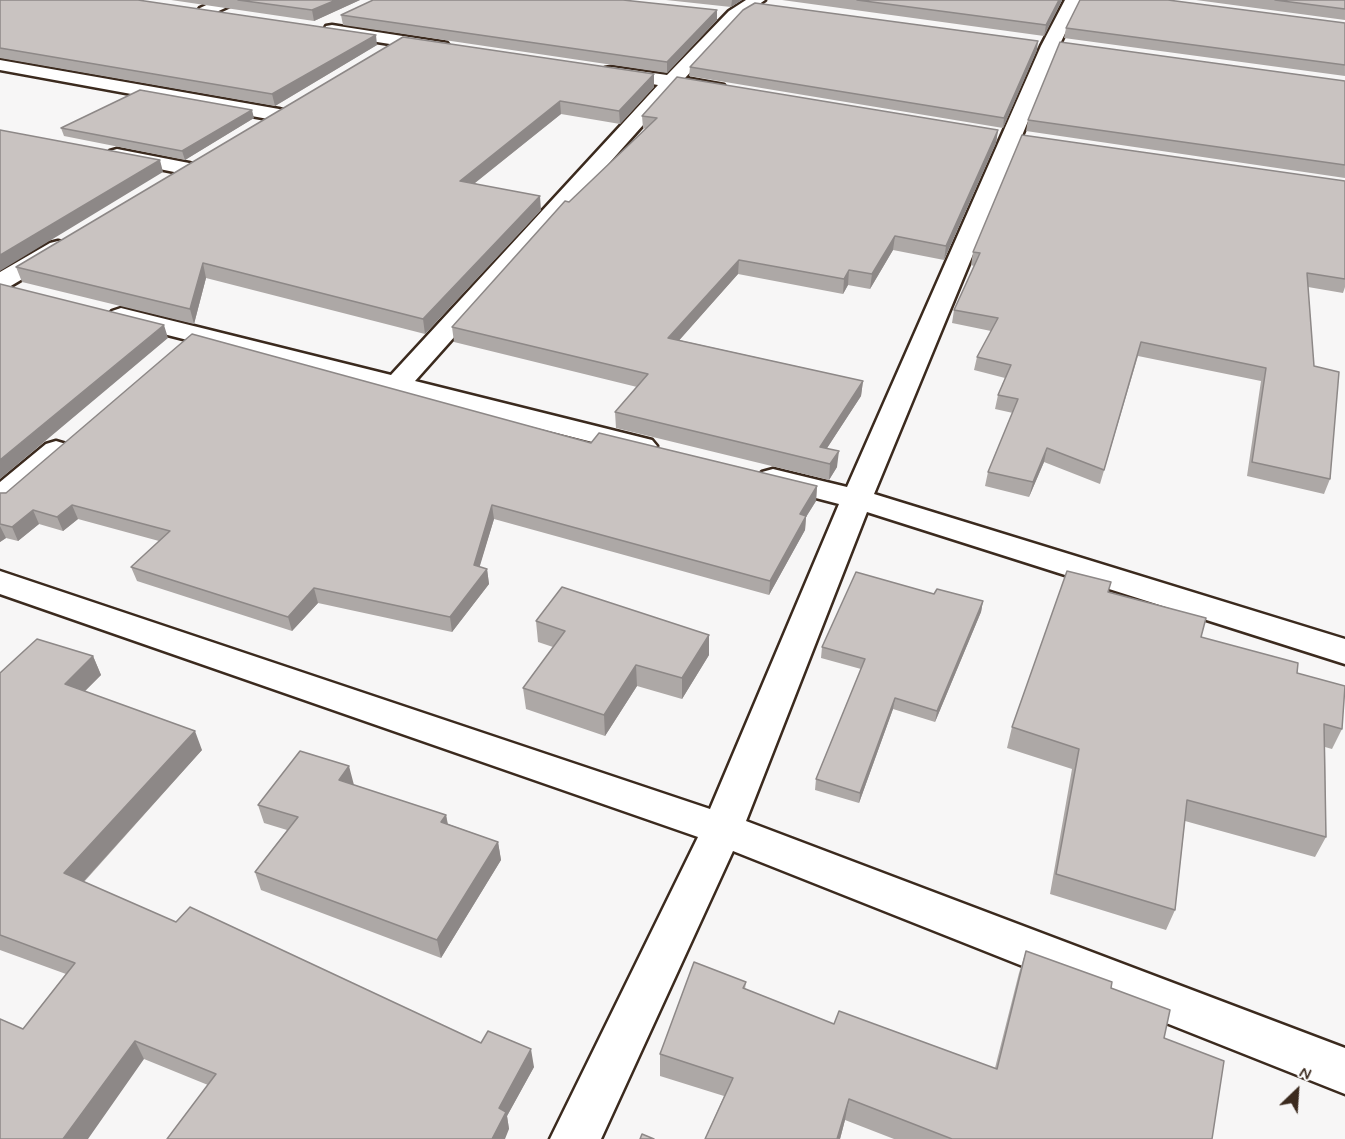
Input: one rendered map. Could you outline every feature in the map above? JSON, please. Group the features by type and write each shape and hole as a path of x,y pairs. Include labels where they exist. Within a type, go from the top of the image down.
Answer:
{"street":[{"path":"575,1139 723,830 858,499 1051,46 1073,0"},
{"path":"712,11 755,6"},
{"path":"397,385 672,81 755,6"},
{"path":"185,9 206,11 235,8"},
{"path":"348,14 318,28 460,50"},
{"path":"370,60 401,41"},
{"path":"0,65 279,115"},
{"path":"589,69 730,91"},
{"path":"249,133 299,103"},
{"path":"96,151 189,169"},
{"path":"159,187 209,157"},
{"path":"0,284 80,235"},
{"path":"0,284 33,294"},
{"path":"100,311 673,454"},
{"path":"166,357 192,334"},
{"path":"0,498 79,431"},
{"path":"742,471 858,499 1345,652"},
{"path":"0,582 723,830 1345,1071"}],"building":[{"path":"0,0 138,0 376,35 272,94 0,48"},
{"path":"238,0 336,0 312,10"},
{"path":"373,0 623,0 717,10 667,62 341,15"},
{"path":"857,0 1059,0 1046,25"},
{"path":"1080,0 1168,0 1345,23 1345,65 1066,28"},
{"path":"1275,0 1345,0 1345,9"},
{"path":"755,3 1038,41 1004,118 690,67 743,10"},
{"path":"403,37 654,74 619,111 560,101 460,181 540,196 423,319 203,263 190,309 16,267"},
{"path":"1060,42 1345,81 1345,165 1028,120"},
{"path":"677,77 998,130 946,246 895,236 872,274 849,270 844,279 739,260 668,338 863,381 820,447 839,451 830,464 615,412 648,374 452,327 565,201 569,202 657,118 642,116"},
{"path":"140,90 252,110 182,151 61,128"},
{"path":"0,130 160,160 0,255"},
{"path":"1022,135 1345,181 1345,279 1307,273 1314,366 1339,372 1330,479 1252,462 1266,368 1141,342 1104,470 1047,448 1033,482 988,472 1018,399 998,395 1011,365 977,357 998,318 954,310 980,253 973,252"},
{"path":"0,284 164,325 0,460"},
{"path":"192,334 591,443 599,433 817,486 800,514 806,516 770,581 492,505 474,565 487,569 450,617 314,588 288,617 131,567 170,531 72,505 57,517 33,510 12,527 0,524 0,493 6,493"},
{"path":"1067,571 1111,582 1108,592 1206,618 1201,637 1298,663 1297,673 1345,686 1342,729 1324,724 1326,837 1187,800 1175,910 1056,874 1079,749 1012,727"},
{"path":"856,572 934,594 937,589 983,601 937,711 895,698 860,793 816,779 865,659 822,647"},
{"path":"562,587 709,635 682,678 636,665 604,715 523,688 565,631 536,621"},
{"path":"37,639 93,656 65,684 195,731 64,873 176,922 190,907 481,1043 488,1031 531,1049 499,1108 506,1112 492,1139 167,1139 216,1074 135,1041 63,1139 0,1139 0,1019 23,1029 75,963 0,935 0,673"},
{"path":"300,751 349,766 339,780 446,815 441,822 498,842 437,940 255,872 298,817 258,805"},
{"path":"1026,951 1112,982 1111,988 1170,1010 1164,1038 1224,1061 1212,1139 952,1139 849,1099 837,1139 705,1139 733,1078 660,1054 694,962 746,982 743,988 834,1024 839,1011 997,1069"},
{"path":"642,1134 654,1139 640,1139"}]}
